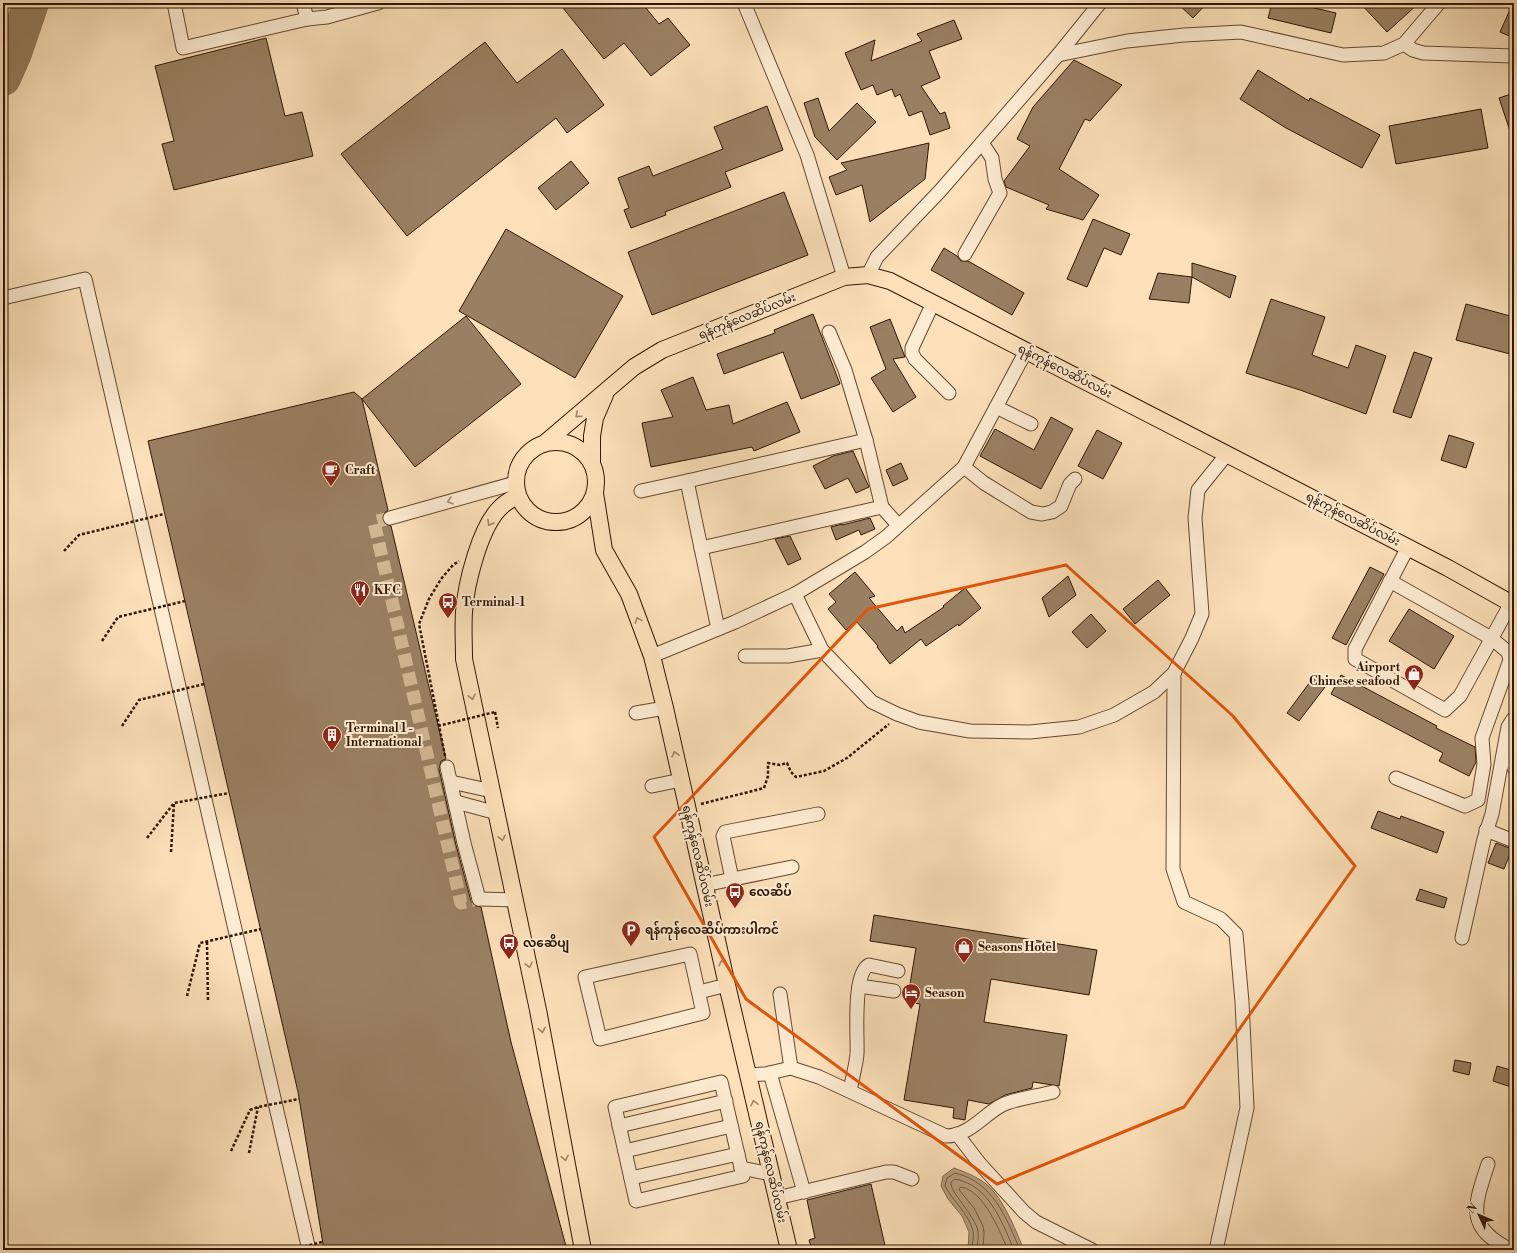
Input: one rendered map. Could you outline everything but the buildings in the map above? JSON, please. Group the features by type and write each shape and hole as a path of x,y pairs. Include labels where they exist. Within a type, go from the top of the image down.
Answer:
{"main road":[{"name":"ရန်ကုန်လေဆိပ်လမ်း","path":"546,442 634,367 662,350 844,277 868,275 890,281 1408,547 1512,604"},
{"name":"ရန်ကုန်လေဆိပ်လမ်း","path":"592,462 592,436 595,418 608,390"},
{"path":"560,441 572,444 584,452 592,462 595,472 595,493 589,504 580,514 569,520 557,522 544,521 533,516 523,507 516,489 517,470 523,457 533,448 546,442 560,441"},
{"path":"516,489 490,522 477,550 469,582 464,612 464,659 538,1010 583,1250"},
{"name":"ရန်ကုန်လေဆိပ်လမ်း","path":"595,493 604,550 629,594 652,656 789,1250"}],"street":[{"path":"174,3 183,48 307,19 327,17 378,3"},
{"path":"303,3 307,19"},
{"path":"744,3 807,155 844,277"},
{"path":"868,275 877,258 887,246 940,191 1058,55 1100,3"},
{"path":"1058,55 1127,41 1184,35 1242,32 1343,55 1384,53 1404,44 1439,3"},
{"path":"1404,44 1413,50 1423,53 1514,56"},
{"path":"965,254 1000,193 995,179 992,158 982,142"},
{"path":"3,298 85,279 309,1250"},
{"path":"933,303 912,348 912,353 915,359 949,393"},
{"path":"829,332 846,370 866,440 882,507 898,525"},
{"path":"652,656 718,629 795,594 865,552 886,537 964,467 1026,351"},
{"path":"996,407 1031,424"},
{"path":"641,490 866,440"},
{"path":"795,594 822,650 872,702 897,714 919,722 970,731 1030,732 1079,727 1114,715 1154,692 1174,673 1192,638 1202,614 1195,518 1198,490 1227,454"},
{"path":"964,467 984,483 1031,512 1042,514 1052,512 1061,506 1070,484 1075,479"},
{"path":"687,481 718,629"},
{"path":"390,518 516,489"},
{"path":"701,548 882,507"},
{"path":"1408,547 1355,648 1355,659 1445,710 1460,696 1491,638 1512,604"},
{"path":"1390,581 1491,638 1508,652 1510,660 1482,738 1484,764 1478,800 1465,806 1396,778"},
{"path":"745,656 788,656 822,650"},
{"path":"1174,673 1173,869 1184,902 1221,919 1236,934 1242,1002 1247,1108 1216,1250"},
{"path":"636,713 665,708"},
{"path":"1514,715 1512,757 1514,768"},
{"path":"1462,938 1486,830 1492,814 1508,727 1514,715"},
{"path":"448,768 464,843 479,899 515,900"},
{"path":"652,786 681,780"},
{"path":"451,782 492,791"},
{"path":"456,802 497,813"},
{"path":"732,879 723,836 725,832 818,814"},
{"path":"1486,830 1514,842"},
{"path":"704,885 792,867"},
{"path":"690,954 699,992 703,1013 600,1039 585,977 690,954"},
{"path":"850,1091 857,1055 857,1008 859,986 862,974 868,966 898,971"},
{"path":"699,992 727,986"},
{"path":"859,986 894,991"},
{"path":"780,994 791,1068"},
{"path":"748,1075 770,1073 791,1068 819,1077 941,1135 951,1136 969,1129 1003,1105 1052,1092"},
{"path":"770,1073 804,1192"},
{"path":"721,1082 743,1176 636,1201 619,1126 615,1107 721,1082"},
{"path":"619,1126 726,1101"},
{"path":"625,1151 732,1126"},
{"path":"957,1134 980,1164 1024,1212 1036,1222 1092,1250"},
{"path":"631,1178 738,1154"},
{"path":"1488,1164 1482,1182 1476,1213 1478,1224 1483,1231 1496,1242 1511,1250"},
{"path":"741,1168 771,1174"},
{"path":"777,1198 886,1172 894,1172 912,1179"}],"path":[{"path":"64,551 79,535 164,514"},
{"path":"448,768 419,624 429,599 441,579 453,565 477,550"},
{"path":"102,641 118,617 184,601"},
{"path":"122,726 139,700 204,684"},
{"path":"438,726 495,712 498,728"},
{"path":"687,807 764,788 768,776 768,764 780,765 787,763 791,772 796,777 824,771 846,758 889,724 897,714"},
{"path":"147,838 174,803 229,793"},
{"path":"171,852 174,803"},
{"path":"187,996 200,943 261,929"},
{"path":"207,942 208,1002"},
{"path":"231,1151 250,1110 299,1099"},
{"path":"249,1153 258,1107"},
{"path":"290,1250 322,1242"}],"highlighted area":[{"path":"1066,565 1233,716 1355,866 1184,1107 997,1184 746,999 654,837 868,609"}],"water":[{"path":"954,1168 981,1180 994,1192 1007,1212 1024,1250 968,1250 969,1232 962,1216 948,1199 941,1186 943,1176"}],"taxiway":[{"path":"3,78 14,53 31,3"}],"tunnel":[{"path":"390,518 374,522 461,903 479,899"}],"place":[{"name":"Craft","path":"331,487"},
{"name":"KFC","path":"360,607"},
{"name":"Terminal-1","path":"448,619"},
{"name":"Airport Chinese seafood","path":"1414,691"},
{"name":"Terminal 1 - International","path":"332,752"},
{"name":"လေဆိပ်","path":"735,909"},
{"name":"ရန်ကုန်လေဆိပ်ကားပါကင်","path":"631,947"},
{"name":"လဆေိပျ","path":"509,960"},
{"name":"Seasons Hotel","path":"964,964"},
{"name":"Season","path":"911,1010"}]}
